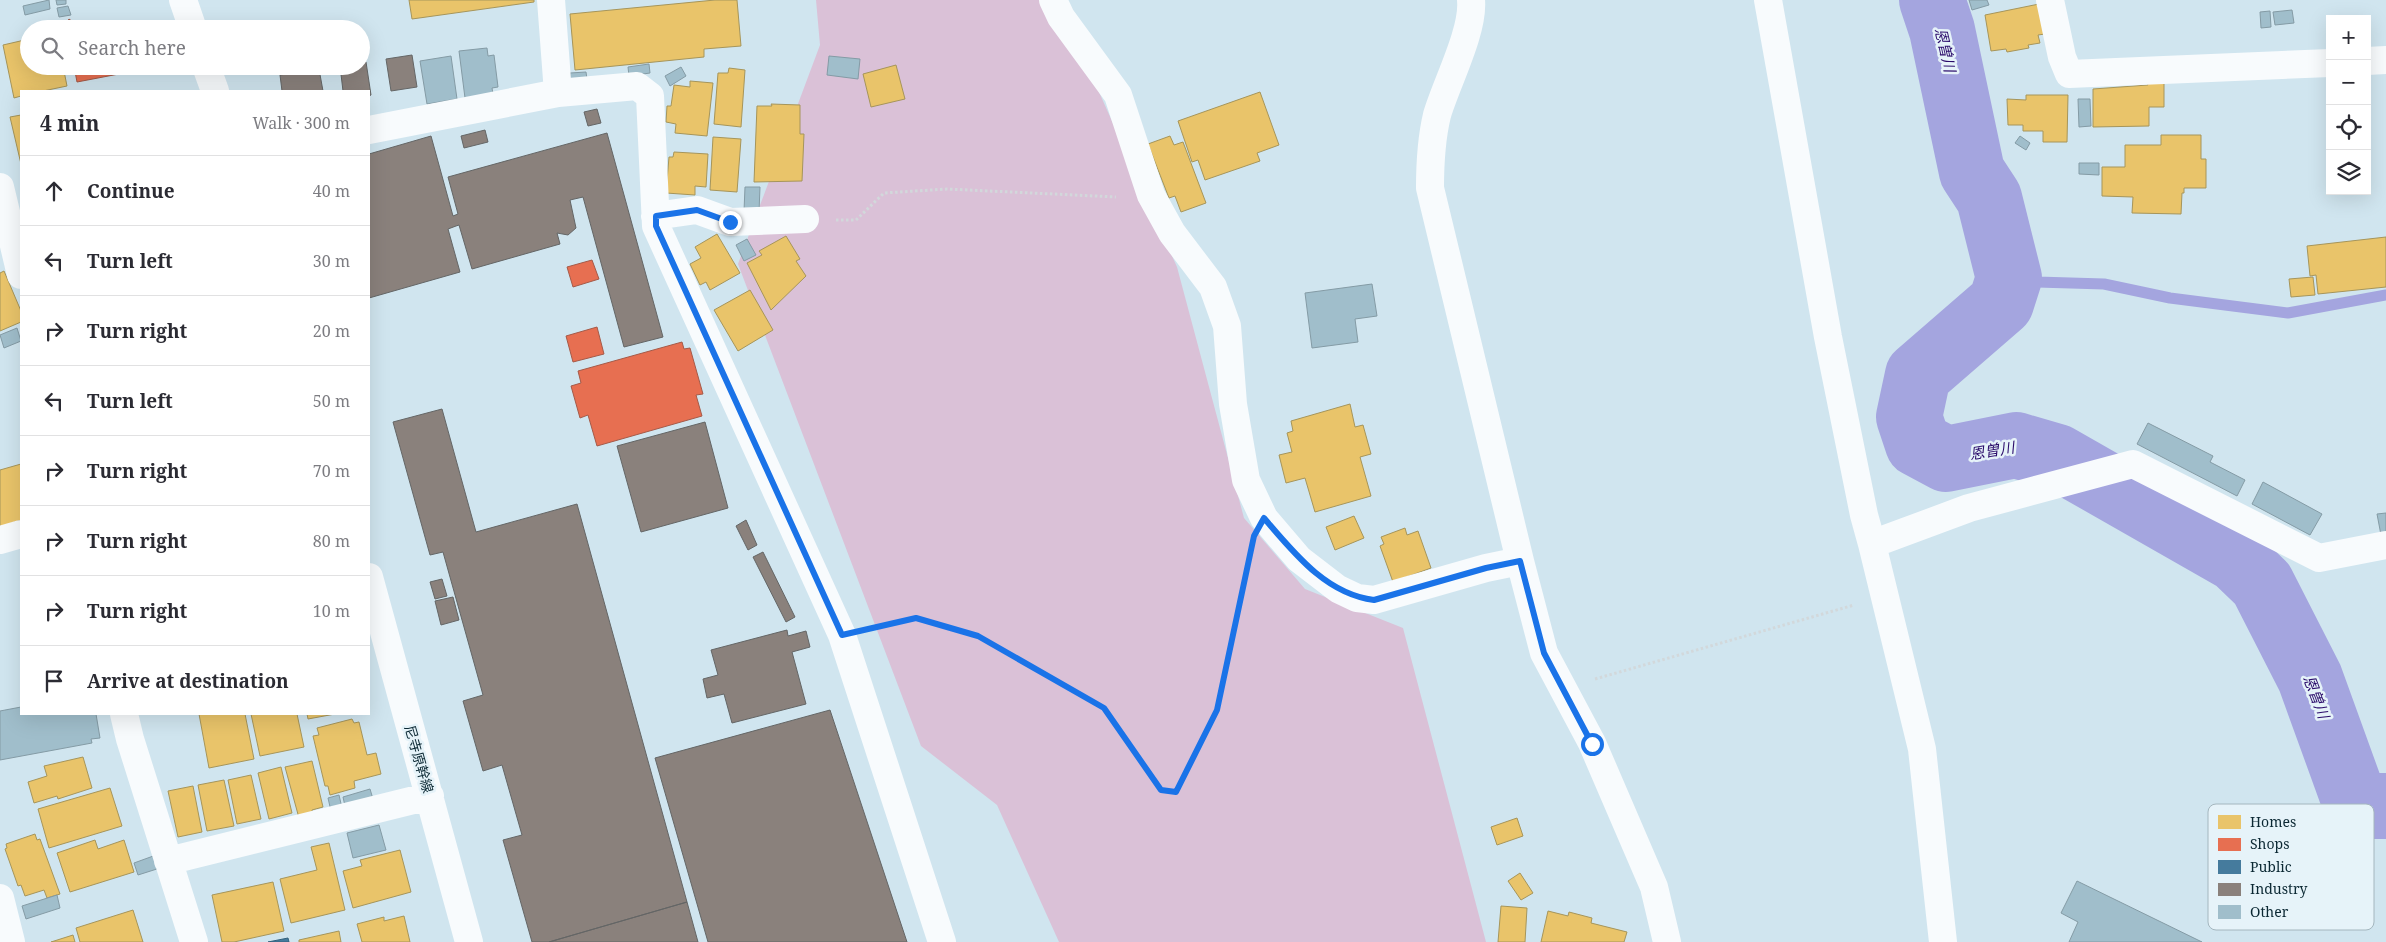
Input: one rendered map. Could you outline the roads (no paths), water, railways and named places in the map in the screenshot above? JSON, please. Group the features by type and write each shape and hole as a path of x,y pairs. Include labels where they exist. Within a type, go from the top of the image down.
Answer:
{"street":[{"path":"183,0 190,20"},
{"path":"551,0 558,92"},
{"path":"1053,0 1061,17 1118,95 1154,199 1172,233 1213,287 1227,326 1233,404 1246,480 1264,518 1299,559 1338,589 1357,598 1374,600 1486,568 1520,561"},
{"path":"1471,0 1465,37 1437,115 1430,154 1430,188 1544,653 1592,744 1654,887 1667,942"},
{"path":"1768,0 1828,337 1864,515 1922,749 1943,942"},
{"path":"2050,0 2054,58 2069,74 2326,63"},
{"path":"2371,61 2386,60"},
{"path":"209,75 215,90"},
{"path":"370,130 558,92 637,86 650,96 656,226 842,635 942,942"},
{"path":"0,187 20,270"},
{"path":"656,216 697,210 730,222 805,219"},
{"path":"1872,544 1969,508 2133,464 2319,558 2386,545"},
{"path":"0,540 20,534"},
{"name":"尼寺原幹線","path":"370,581 469,942"},
{"path":"124,715 130,740 194,942"},
{"path":"168,860 430,796"},
{"path":"1,908 11,942"}],"waterway":[{"name":"恩曽川","path":"1932,0 1942,30 1972,172 1989,198 2009,278 2001,303 1918,375 1909,417 1918,444 1946,459 2016,445 2057,457 2236,559 2262,584 2310,678 2352,794 2363,804"},
{"path":"2009,278 2037,282 2104,284 2170,298 2288,313 2386,295"},
{"name":"恩曽川","path":"2374,806 2386,806"}]}
